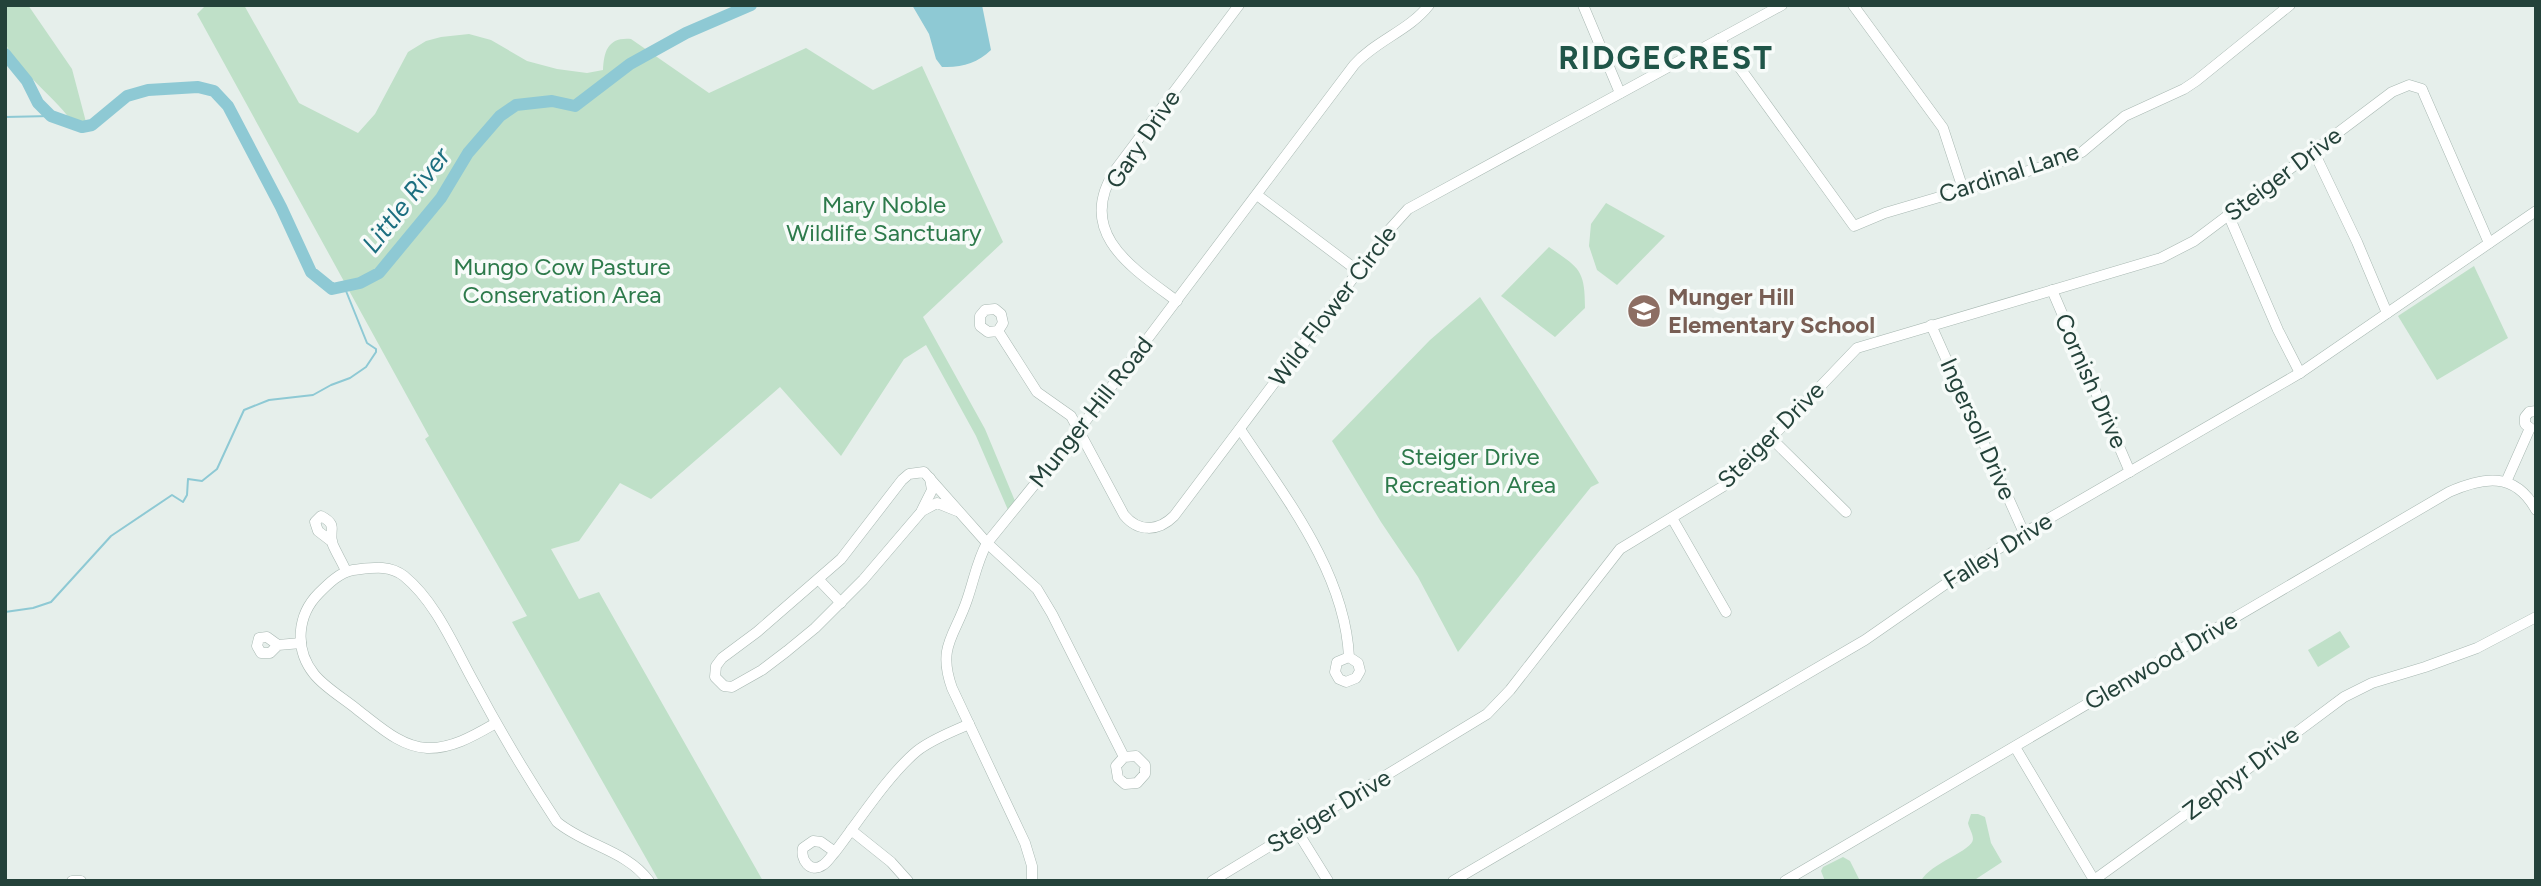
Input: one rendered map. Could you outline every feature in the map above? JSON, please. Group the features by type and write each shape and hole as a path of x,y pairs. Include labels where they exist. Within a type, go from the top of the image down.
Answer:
{"street":[{"name":"Gary Drive","path":"1177,301 1135,271 1115,251 1104,224 1104,194 1116,169 1239,5"},
{"name":"Munger Hill Road","path":"1032,881 1032,866 1025,843 949,679 947,649 987,543 1078,431 1361,58 1418,17 1429,5"},
{"path":"1583,5 1620,93"},
{"name":"Wild Flower Circle","path":"998,331 1033,386 1042,396 1068,412 1124,515 1133,524 1152,529 1162,526 1174,516 1358,271 1408,209 1782,5"},
{"path":"1853,5 1943,128 1963,189"},
{"name":"Cardinal Lane","path":"1719,39 1854,226 1885,213 2062,161 2082,152 2125,116 2190,85 2290,5"},
{"name":"Steiger Drive","path":"1212,881 1487,714 1510,690 1620,549 1727,484 1857,348 2161,258 2194,241 2392,92 2409,85 2422,89 2489,243"},
{"path":"2314,152 2388,313"},
{"path":"1257,195 1358,271"},
{"name":"Falley Drive","path":"1453,881 1865,640 1965,569 2300,373 2536,211"},
{"path":"2228,214 2278,330 2300,373"},
{"name":"Cornish Drive","path":"2052,290 2130,472"},
{"name":"Ingersoll Drive","path":"1931,325 2024,533"},
{"path":"2536,411 2529,412 2525,417 2525,424 2533,428 2506,482 2524,493 2536,510"},
{"path":"1240,429 1301,524 1325,569 1340,605 1349,657"},
{"path":"1771,438 1846,512"},
{"path":"930,477 932,490 922,510 895,546 815,628 743,682 732,687 724,686 715,677 716,666 722,658 757,632 841,559 902,480 909,474 924,472 930,477 957,511 987,543 1027,578 1045,600 1124,757"},
{"name":"Glenwood Drive","path":"1785,881 2449,492 2471,482 2506,482"},
{"path":"922,510 937,503 957,511"},
{"path":"1672,518 1726,612"},
{"path":"331,541 346,571"},
{"path":"496,723 446,746 428,748 407,745 315,676 304,659 301,643 302,619 311,601 325,586 346,571 375,567 400,572 414,584 435,612 496,723 557,822 566,830 623,857 649,881"},
{"path":"818,580 841,603"},
{"name":"Zephyr Drive","path":"2015,747 2094,880 2344,697 2372,683 2477,648 2536,617"},
{"path":"278,645 301,643"},
{"path":"835,852 898,771 918,750 969,724"},
{"path":"851,830 891,862 908,881"},
{"path":"1297,831 1328,881"},
{"path":"72,881 80,881"}],"green space":[{"path":"5,5 28,5 72,69 86,122 70,119 10,53 4,35"},
{"path":"206,5 244,5 299,103 358,133 375,114 408,52 426,41 441,37 469,34 491,40 527,61 587,73 603,70 606,51 612,43 631,39 709,93 806,48 873,90 922,66 1003,242 923,317 985,429 1015,501 1008,510 976,436 926,345 904,359 841,456 780,387 651,499 620,483 579,541 551,549 579,599 599,592 763,881 659,881 512,622 527,616 425,439 429,436 197,14"},
{"path":"1606,203 1665,236 1617,285 1597,270 1589,246 1591,224"},
{"path":"1549,247 1574,265 1582,277 1585,295 1585,308 1555,337 1501,296"},
{"path":"2474,266 2508,338 2437,380 2398,316"},
{"name":"Steiger Drive Recreation Area","path":"1480,297 1599,483 1591,487 1458,652 1418,577 1332,441 1430,340"},
{"path":"2340,631 2350,647 2318,667 2308,650"},
{"path":"1971,814 1985,817 1991,843 2002,862 1973,881 1921,881 1933,869 1971,844 1973,837 1968,823"},
{"path":"1843,857 1850,861 1860,881 1825,881 1821,871 1823,867"}],"water":[{"path":"912,5 982,5 991,50 969,64 942,67 936,59 929,34"}],"waterway":[{"name":"Little River","path":"5,54 27,81 38,103 51,116 82,127 92,125 127,96 148,90 198,87 214,91 228,106 281,207 311,272 332,289 360,283 379,273 441,198 468,153 500,116 516,105 552,101 575,106 630,64 686,33 751,5"},
{"name":"Little River","path":"5,117 51,116"},
{"path":"5,612 51,602 111,536 172,495 183,502 187,495 188,479 202,481 217,469 244,410 269,400 313,395 350,378 366,367 376,349 367,343 344,286"}],"place":[{"name":"Munger Hill Elementary School","path":"1644,311"}],"district":[{"name":"RIDGECREST","path":"1666,58"}],"park label":[{"name":"Mary Noble Wildlife Sanctuary","path":"884,219"},
{"name":"Mungo Cow Pasture Conservation Area","path":"562,281"}]}
